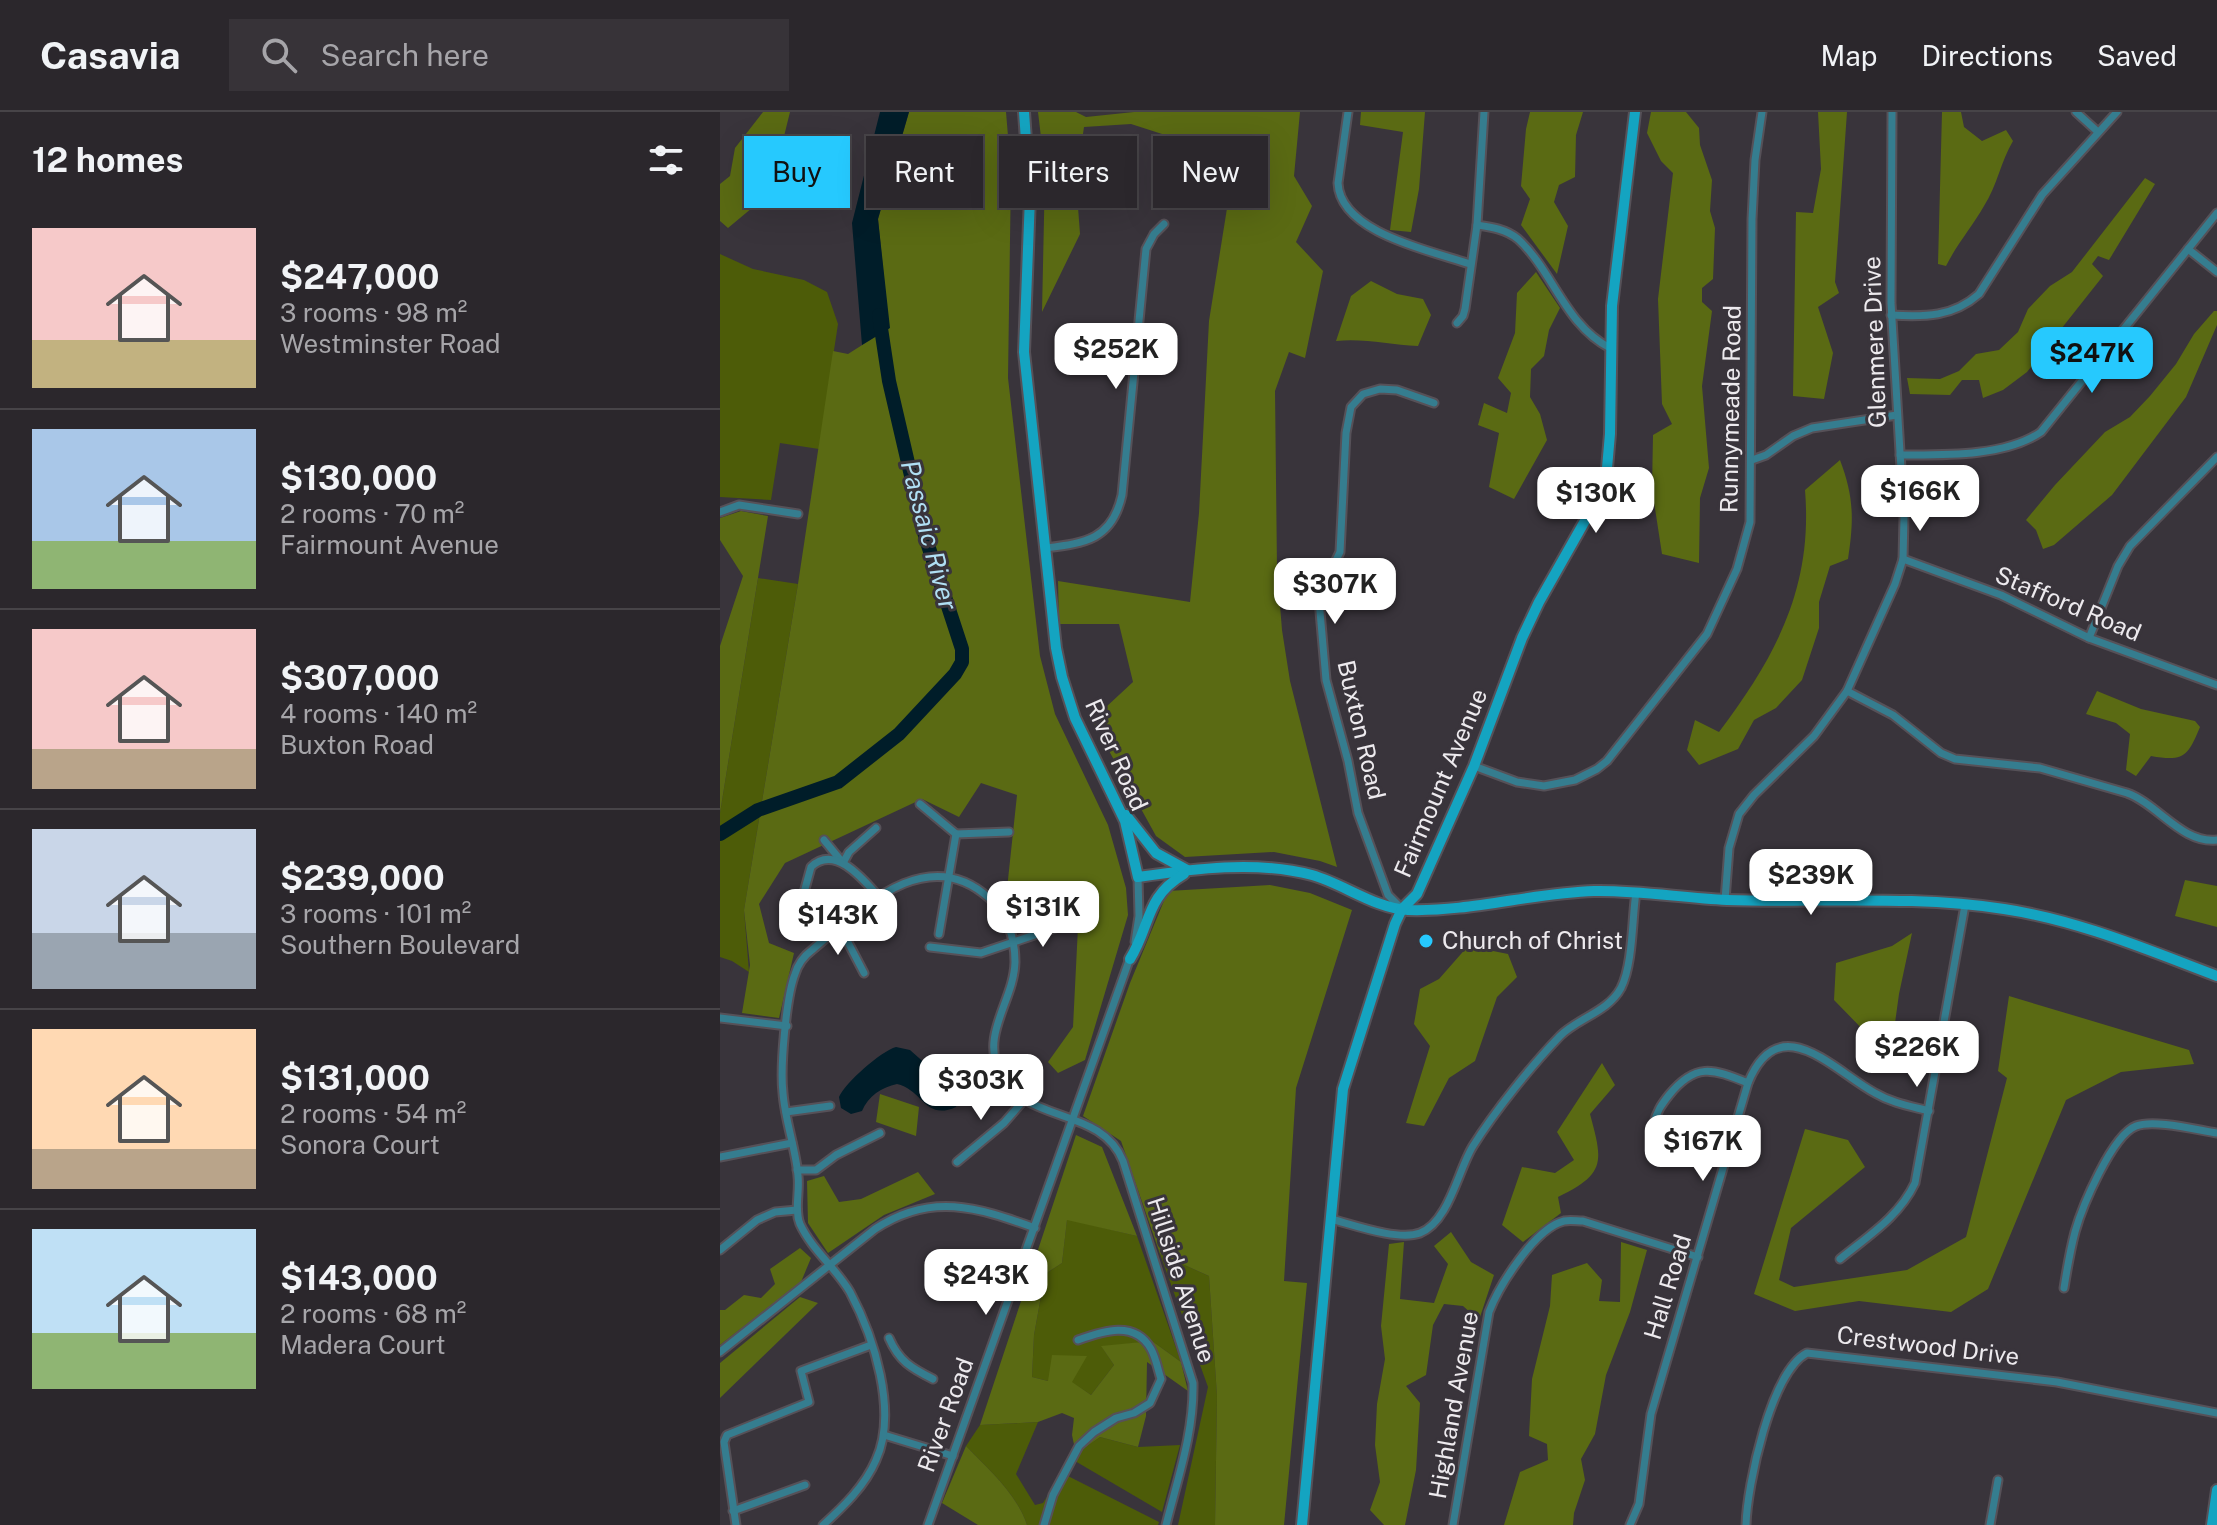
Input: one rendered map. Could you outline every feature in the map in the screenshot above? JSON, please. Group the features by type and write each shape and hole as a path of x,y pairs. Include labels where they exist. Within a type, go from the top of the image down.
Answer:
{"main road":[{"name":"River Road","path":"1024,112 1030,197 1024,352 1056,648 1062,677 1081,731 1119,804 1132,844 1138,877"},
{"name":"Fairmount Avenue","path":"1302,1525 1343,1089 1382,959 1402,909 1417,894 1474,766 1522,638 1586,519 1607,468 1613,297 1635,112"},
{"path":"1119,804 1156,853 1189,871"},
{"path":"1138,877 1252,868 1301,872 1333,882 1383,905 1402,909 1438,909 1584,892 1636,892 1725,900 1904,901 1965,905 2004,909 2063,922 2217,976"},
{"path":"1130,959 1159,893 1171,881 1189,871"},
{"path":"2212,1525 2217,1490"}],"street":[{"path":"1348,112 1338,183 1338,191 1346,207 1380,233 1470,264"},
{"path":"1457,323 1465,309 1477,225 1484,112"},
{"name":"Runnymeade Road","path":"1474,766 1507,779 1544,786 1561,784 1597,769 1615,753 1697,648 1723,603 1748,532 1752,460 1752,219 1755,160 1762,112"},
{"name":"Glenmere Drive","path":"1725,900 1729,848 1739,814 1814,736 1847,691 1903,559 1905,539 1891,315 1892,112"},
{"path":"2076,112 2098,132"},
{"path":"1891,315 1947,314 1974,299 1998,268 2042,195 2117,112"},
{"path":"1900,455 2002,449 2032,438 2056,417 2217,213"},
{"path":"1045,548 1091,539 1106,530 1116,514 1122,495 1146,249 1164,224"},
{"path":"1477,225 1497,228 1517,238 1584,330 1610,348"},
{"path":"2188,249 2217,272"},
{"name":"Buxton Road","path":"1402,909 1388,895 1358,813 1348,761 1326,680 1319,600 1340,552 1346,433 1351,407 1369,390 1380,389 1397,390 1434,403"},
{"path":"1752,460 1812,428 1897,415"},
{"path":"2089,638 2118,566 2130,546 2217,457"},
{"path":"720,512 739,505 798,514"},
{"name":"Stafford Road","path":"1903,559 2001,595 2089,638 2217,685"},
{"path":"1847,691 1893,715 1947,756 1965,761 2040,768 2127,793 2138,797 2195,837 2217,840"},
{"path":"920,804 956,834 1009,832"},
{"path":"843,863 849,852 876,828"},
{"path":"939,934 956,834"},
{"path":"824,840 879,897"},
{"path":"800,907 814,864 828,859 843,863"},
{"path":"823,1525 853,1495 870,1472 884,1435 883,1387 871,1345 849,1291 803,1230 797,1210 797,1170 782,1071 792,983 798,966 808,953 840,927 879,897 913,879 927,876 968,883 992,901 1006,920 1013,942 1014,970 995,1029 994,1054 1004,1079 1024,1100 1004,1123 957,1162"},
{"name":"River Road","path":"928,1525 1130,959 1139,916 1138,877"},
{"path":"1331,1219 1407,1235 1420,1233 1439,1218 1473,1146 1532,1069 1560,1037 1607,1005 1617,994 1626,975 1636,892"},
{"path":"1840,1259 1905,1203 1917,1173 1965,905"},
{"path":"930,947 981,953 1064,925"},
{"path":"840,927 864,973"},
{"path":"720,1018 787,1026"},
{"name":"Hall Road","path":"1630,1525 1639,1504 1651,1414 1748,1083 1761,1061 1785,1047 1802,1047 1876,1094 1899,1104 1929,1111"},
{"path":"1654,1124 1662,1104 1680,1081 1697,1071 1715,1072 1748,1083"},
{"name":"Hillside Avenue","path":"1024,1100 1084,1123 1106,1135 1119,1152 1193,1383 1191,1426 1166,1525"},
{"path":"786,1112 830,1106"},
{"path":"2064,1288 2079,1220 2119,1139 2133,1127 2147,1124 2217,1133"},
{"path":"797,1170 816,1170 836,1155 880,1133"},
{"path":"720,1157 792,1143"},
{"path":"720,1352 882,1224 904,1214 932,1207 973,1207 1035,1228"},
{"path":"720,1250 757,1220 775,1212 797,1210"},
{"name":"Highland Avenue","path":"1453,1525 1489,1312 1497,1291 1540,1236 1565,1221 1583,1221 1698,1257"},
{"path":"1044,1525 1053,1495 1079,1446 1116,1418 1134,1413 1150,1403 1161,1379 1152,1349 1141,1336 1127,1330 1102,1332 1078,1340"},
{"path":"889,1338 895,1353 904,1363 933,1379"},
{"path":"736,1525 723,1460 724,1442 730,1433 809,1402 801,1371 871,1345"},
{"name":"Crestwood Drive","path":"1746,1525 1760,1441 1792,1366 1807,1353 2057,1382 2217,1413"},
{"path":"884,1435 953,1456"},
{"path":"1990,1525 1998,1480"},
{"path":"733,1511 805,1485"}],"green space":[{"path":"763,112 790,112 784,136 744,136"},
{"path":"909,112 1006,112 1008,136 999,136 999,208 1010,208 1008,378 1040,656 1055,714 1108,825 1126,888 1128,915 1085,1060 1058,1073 1048,1062 1073,1027 1078,927 1060,889 1007,889 1017,795 981,783 959,817 922,799 785,863 759,904 769,943 794,953 779,1018 742,1013 750,965 744,910 833,351 848,354 889,328 878,219 881,208 983,208 983,136 902,136"},
{"path":"1038,112 1076,112 1086,117 1134,112 1300,112 1294,176 1312,206 1296,242 1323,271 1305,358 1289,352 1275,391 1277,568 1290,681 1337,867 1274,852 1185,857 1156,836 1092,720 1133,682 1119,624 1059,624 1058,581 1190,602 1199,513 1209,321 1227,208 1268,208 1268,136 1168,136 1131,124 1084,127 1083,136 1041,136"},
{"path":"1361,112 1425,112 1419,189 1411,232 1390,230 1403,132 1360,125"},
{"path":"1530,112 1583,112 1576,135 1575,177 1559,185 1554,202 1568,226 1557,274 1521,225 1530,199 1521,186"},
{"path":"1651,112 1686,112 1699,128 1700,145 1712,180 1710,211 1715,228 1713,279 1702,288 1702,302 1712,311 1702,386 1709,468 1700,498 1699,563 1662,554 1652,489 1653,435 1672,424 1662,404 1658,299 1673,173 1661,161 1647,133"},
{"path":"1818,112 1847,112 1835,282 1839,293 1818,307 1833,353 1824,399 1793,396 1796,212 1813,213 1821,169"},
{"path":"1942,112 1961,112 1964,127 1982,141 2006,130 2013,141 1988,198 1946,266 1938,264"},
{"path":"744,136 744,208 752,208 728,228 720,221 720,184 730,176 735,148"},
{"path":"2145,178 2155,184 2109,260 2098,256 2092,264 2103,276 2027,372 2003,390 1983,398 1979,380 1962,380 1950,395 1910,394 1907,378 1940,379 1959,371 1976,354 1999,350 2018,332 2028,309 2050,286 2072,272"},
{"path":"1044,208 1078,208 1080,234 1042,312"},
{"path":"720,254 753,269 804,280 827,292 838,324 819,449 780,443 771,500 720,497"},
{"path":"1536,272 1560,308 1549,330 1544,356 1531,369 1530,397 1540,414 1547,440 1514,499 1489,487 1499,433 1478,425 1484,403 1507,413 1511,393 1498,378 1515,333 1517,293"},
{"path":"1371,281 1397,294 1423,299 1431,315 1418,346 1336,341 1351,296"},
{"path":"2217,311 2217,325 2186,397 2112,495 2054,545 2043,549 2036,530 2026,520 2105,432 2130,417 2150,396"},
{"path":"1840,460 1852,509 1848,559 1830,566 1819,602 1819,628 1802,680 1776,708 1754,720 1738,749 1699,765 1687,750 1695,720 1719,732 1758,676 1786,619 1796,590 1806,525 1805,490"},
{"path":"741,511 768,516 720,813 720,646 743,576 720,540 720,518"},
{"path":"758,578 798,584 744,910 749,972 720,957 720,813"},
{"path":"2097,691 2141,709 2195,721 2200,727 2192,745 2178,757 2151,756 2136,776 2126,770 2130,734 2116,723 2086,714"},
{"path":"2185,880 2217,886 2217,927 2175,916"},
{"path":"1270,885 1310,893 1352,910 1296,1088 1284,1281 1307,1283 1284,1525 1215,1525 1217,1396 1209,1276 1160,1254 1121,1141 1083,1116 1130,983 1168,891"},
{"path":"1912,933 1891,1052 1878,1055 1873,1040 1834,1000 1836,963 1892,946"},
{"path":"1468,946 1508,954 1517,977 1497,997 1475,1061 1449,1078 1424,1126 1406,1123 1430,1046 1414,1024 1420,989 1439,979"},
{"path":"2009,996 2189,1050 2194,1064 2121,1072 2066,1100 1988,1289 1951,1312 1859,1301 1795,1311 1754,1294 1805,1129 1848,1140 1865,1167 1791,1228 1779,1280 1794,1287 1907,1270 1966,1237 2007,1078 1998,1071"},
{"path":"1602,1063 1615,1085 1590,1114 1597,1144 1597,1165 1585,1181 1558,1197 1561,1213 1523,1242 1502,1225 1522,1167 1555,1173 1574,1160 1557,1132"},
{"path":"880,1094 919,1107 916,1136 876,1122"},
{"path":"1076,1135 1102,1147 1137,1236 1067,1220 1062,1263 1045,1274 1034,1335 1032,1377 1048,1381 1052,1355 1087,1356 1072,1382 1091,1395 1114,1365 1101,1346 1152,1341 1181,1362 1188,1391 1147,1362 1146,1416 1138,1447 1100,1437 1076,1454 1072,1435 1074,1418 1062,1413 1038,1422 980,1425"},
{"path":"918,1172 935,1194 884,1215 828,1253 808,1223 807,1181 824,1176 839,1202 861,1199"},
{"path":"1067,1219 1137,1236 1181,1362 1152,1341 1102,1347 1114,1365 1091,1395 1071,1382 1086,1356 1048,1381 1032,1377 1034,1335 1045,1274 1062,1263"},
{"path":"1451,1232 1471,1262 1494,1275 1479,1320 1463,1306 1444,1304 1433,1325 1426,1375 1406,1386 1420,1403 1416,1470 1405,1525 1384,1525 1370,1510 1380,1482 1375,1445 1377,1404 1385,1359 1381,1326 1389,1244 1404,1242 1400,1299 1434,1303 1448,1264 1434,1246"},
{"path":"1621,1242 1647,1250 1630,1312 1606,1375 1595,1434 1581,1459 1585,1480 1573,1525 1504,1525 1520,1472 1548,1460 1547,1444 1529,1436 1532,1379 1550,1306 1552,1275 1587,1263 1602,1280 1599,1301 1620,1302"},
{"path":"800,1248 811,1258 801,1282 720,1345 720,1310 725,1310 744,1295 761,1298 775,1284 770,1269"},
{"path":"1160,1254 1209,1276 1217,1396 1215,1525 1178,1525 1208,1387"},
{"path":"800,1297 818,1303 720,1398 720,1363"},
{"path":"1038,1422 1016,1474 1035,1505 1043,1503 1062,1473 1159,1522 1158,1525 1027,1525 1009,1492 966,1446 980,1425"},
{"path":"1100,1437 1138,1447 1180,1445 1162,1512 1075,1461 1076,1454"},
{"path":"966,1446 1009,1492 1027,1525 978,1525 942,1503"}],"water":[{"path":"880,112 909,112 902,136 874,136"},
{"path":"866,168 866,208 881,208 878,219 890,328 862,345 852,223"},
{"path":"896,1047 910,1050 955,1090 960,1096 956,1107 937,1110 897,1084 876,1093 862,1111 851,1114 841,1108 839,1097 848,1084 873,1061"}],"waterway":[{"name":"Passaic River","path":"720,834 758,810 838,782 899,734 955,674 962,662 962,649 925,536 889,381 879,315"}],"place":[{"name":"Church of Christ","path":"1426,941"}]}
